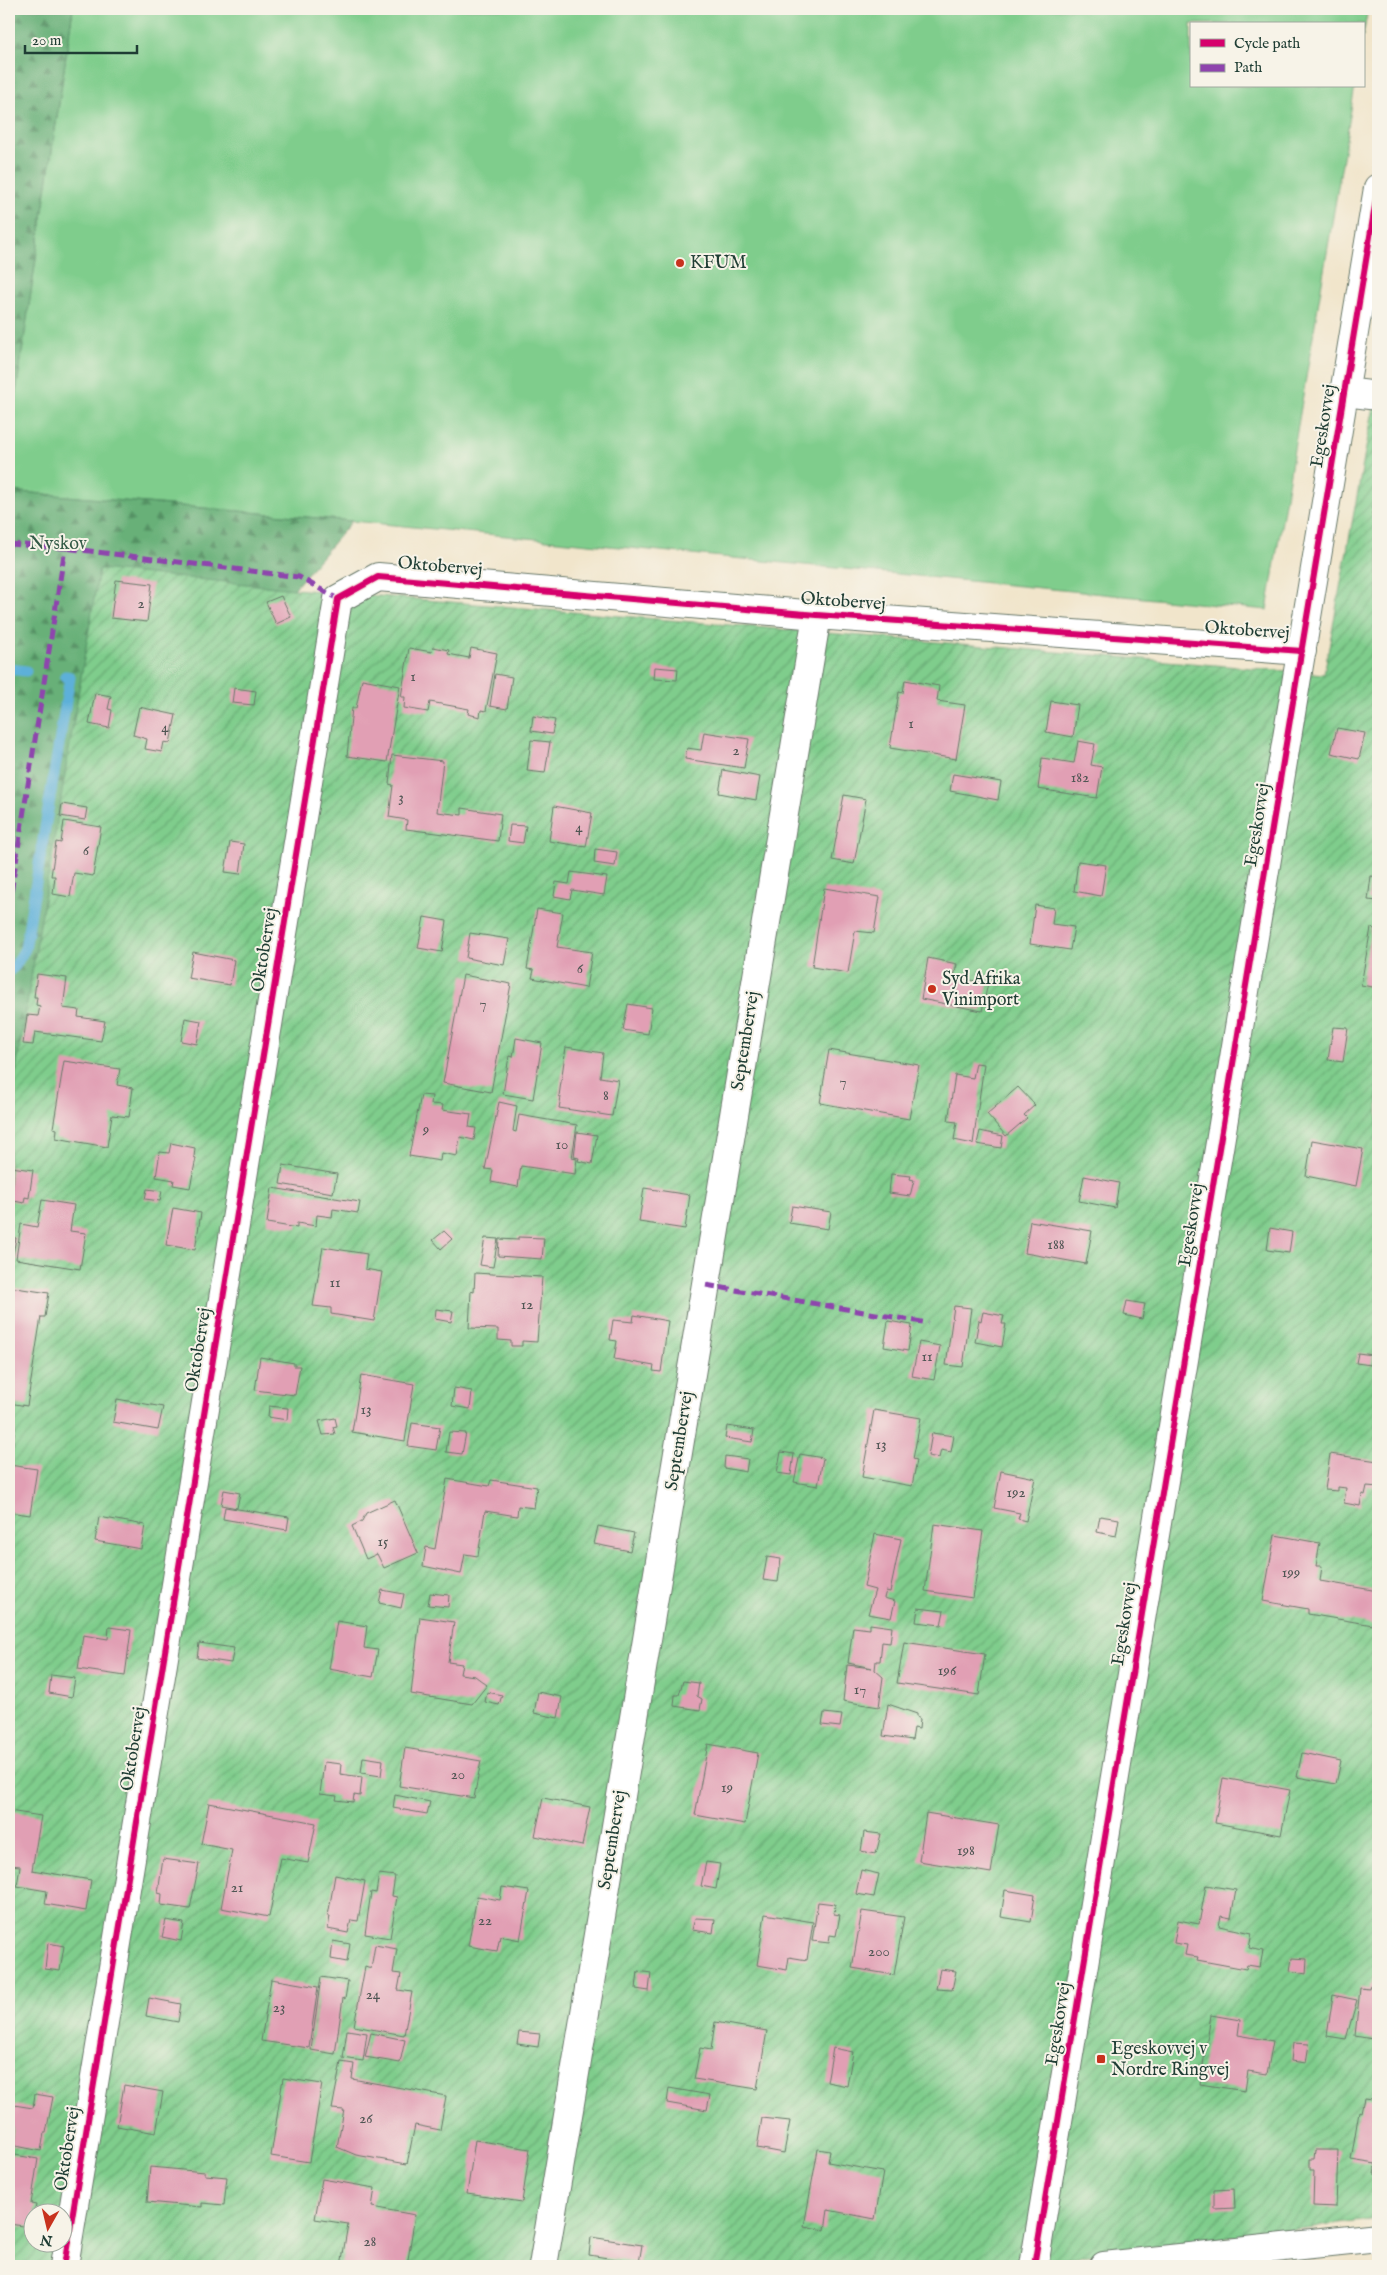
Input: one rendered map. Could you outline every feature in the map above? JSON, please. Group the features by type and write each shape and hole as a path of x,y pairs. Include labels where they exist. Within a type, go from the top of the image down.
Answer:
{"street":[{"name":"Egeskovvej","path":"1038,2266 1378,188"},
{"path":"1345,392 1378,396"},
{"name":"Oktobervej","path":"64,2266 338,599 378,577 817,615 1302,651"},
{"name":"Septembervej","path":"543,2266 817,615"},
{"path":"1104,2266 1378,2237"}],"green space":[{"path":"9,9 73,9 9,440"},
{"name":"KFUM","path":"73,9 1368,9 1364,31 1364,22 1190,22 1190,88 1355,88 1267,610 352,521 9,491 9,440"},
{"path":"1378,383 1378,2219 1001,2266 9,2266 9,1112 99,569 294,589 1324,674"},
{"name":"Nyskov","path":"9,491 352,521 294,589 99,570 9,1112"}],"building":[{"path":"1375,498 1378,498 1378,516 1372,514"},
{"path":"116,580 152,584 147,622 111,618"},
{"path":"281,596 291,617 276,624 266,602"},
{"path":"433,647 449,650 448,654 469,658 471,648 497,653 486,711 481,710 480,717 468,714 469,709 430,702 428,712 404,708 405,697 401,697 409,648 432,652"},
{"path":"655,667 678,669 677,680 654,679"},
{"path":"495,674 512,677 507,709 490,706"},
{"path":"362,679 400,686 387,762 347,756 352,708 356,708"},
{"path":"905,680 939,686 937,701 965,705 956,759 890,748 899,692 903,693"},
{"path":"234,688 256,691 254,705 232,703"},
{"path":"95,693 111,696 108,709 112,710 109,728 89,724"},
{"path":"1051,701 1078,705 1073,737 1046,732"},
{"path":"139,707 176,715 170,743 164,742 162,752 145,749 147,739 133,735"},
{"path":"533,716 555,720 552,734 531,731"},
{"path":"1337,728 1365,733 1359,759 1331,753"},
{"path":"704,732 749,739 744,768 685,759 687,748 701,750"},
{"path":"531,740 550,742 545,773 527,771"},
{"path":"1078,741 1095,744 1091,765 1102,767 1097,798 1038,789 1042,758 1074,763"},
{"path":"392,755 443,761 437,812 462,815 462,808 501,814 498,841 406,829 407,820 389,817 393,785 389,784"},
{"path":"723,770 760,777 756,800 719,793"},
{"path":"953,774 1001,782 998,800 950,791"},
{"path":"844,795 866,799 854,864 832,860"},
{"path":"62,804 87,808 85,820 60,816"},
{"path":"554,806 592,813 586,847 549,841"},
{"path":"64,821 101,827 93,876 74,873 70,897 53,894 55,876 51,876 56,842 61,843"},
{"path":"510,825 526,826 523,843 508,841"},
{"path":"230,842 244,844 240,874 225,872"},
{"path":"595,849 617,852 615,866 594,863"},
{"path":"1078,861 1106,865 1101,896 1074,891"},
{"path":"571,872 607,877 604,895 572,890 570,899 554,896 556,882 569,884"},
{"path":"1371,876 1378,877 1378,901 1368,900"},
{"path":"824,888 880,897 874,933 855,931 848,973 812,967"},
{"path":"1035,905 1054,908 1052,924 1074,927 1070,950 1030,944"},
{"path":"537,909 563,913 557,947 592,952 586,988 532,978 534,970 527,969"},
{"path":"424,917 447,921 442,952 418,948"},
{"path":"1371,928 1378,930 1378,988 1361,985"},
{"path":"470,933 509,939 504,965 466,958"},
{"path":"193,952 234,960 230,985 188,978"},
{"path":"928,958 957,964 954,977 988,983 982,1011 921,999"},
{"path":"37,974 67,978 63,1008 79,1010 78,1017 105,1021 101,1041 35,1032 33,1045 23,1044 27,1015 38,1016 40,1006 36,1005 37,997 34,997"},
{"path":"463,975 511,984 491,1092 443,1083"},
{"path":"628,1004 652,1008 648,1034 623,1030"},
{"path":"185,1018 201,1021 197,1044 181,1041"},
{"path":"1333,1027 1348,1028 1343,1062 1328,1060"},
{"path":"516,1038 542,1043 533,1099 503,1094 509,1056 513,1057"},
{"path":"566,1047 603,1053 600,1077 618,1080 612,1116 559,1108"},
{"path":"829,1050 919,1065 909,1119 820,1103"},
{"path":"64,1061 120,1069 117,1085 133,1088 129,1117 112,1115 107,1147 56,1138 57,1129 53,1128"},
{"path":"976,1063 984,1064 973,1144 954,1140 957,1122 948,1121 955,1075 973,1078"},
{"path":"1018,1087 1035,1105 1024,1115 1027,1118 1006,1136 987,1114"},
{"path":"421,1095 432,1096 431,1104 443,1105 442,1110 471,1114 469,1127 476,1128 474,1140 460,1137 457,1156 441,1153 440,1161 409,1156"},
{"path":"499,1102 517,1106 513,1131 516,1132 519,1115 577,1125 572,1158 577,1159 575,1174 521,1166 518,1187 491,1182 493,1170 485,1169"},
{"path":"980,1131 1003,1136 1001,1148 977,1144"},
{"path":"577,1132 597,1135 592,1164 578,1161 579,1158 574,1157"},
{"path":"1312,1140 1363,1149 1356,1186 1306,1176"},
{"path":"171,1143 195,1148 194,1157 196,1158 190,1188 173,1185 174,1180 156,1177 160,1152 169,1153"},
{"path":"283,1165 337,1174 333,1193 280,1184"},
{"path":"11,1167 33,1170 29,1198 25,1197 24,1203 9,1200"},
{"path":"891,1174 911,1176 910,1179 914,1180 910,1196 889,1193"},
{"path":"1084,1176 1119,1183 1115,1208 1079,1201"},
{"path":"272,1188 360,1202 358,1213 333,1209 332,1217 317,1215 316,1226 297,1223 297,1228 267,1223"},
{"path":"644,1188 690,1195 685,1229 639,1222"},
{"path":"147,1189 162,1191 160,1201 145,1199"},
{"path":"42,1200 74,1205 70,1231 86,1233 80,1269 16,1259 21,1224 37,1227"},
{"path":"792,1206 831,1212 828,1229 789,1223"},
{"path":"173,1208 201,1213 195,1250 166,1245"},
{"path":"1030,1221 1092,1231 1086,1264 1025,1253"},
{"path":"1270,1228 1292,1232 1289,1253 1267,1250"},
{"path":"444,1231 452,1239 441,1249 433,1240"},
{"path":"9,1237 16,1238 12,1260 9,1260"},
{"path":"518,1237 544,1238 542,1259 498,1256 499,1239 518,1240"},
{"path":"485,1238 498,1239 493,1267 480,1265"},
{"path":"323,1247 367,1254 365,1269 382,1272 374,1321 331,1314 331,1308 313,1306"},
{"path":"475,1273 542,1277 537,1342 522,1341 522,1346 511,1346 511,1341 498,1340 498,1329 469,1328 471,1291 474,1292"},
{"path":"9,1287 49,1293 45,1317 41,1317 27,1406 9,1403"},
{"path":"1127,1301 1145,1304 1142,1319 1124,1315"},
{"path":"954,1306 971,1308 963,1367 946,1365"},
{"path":"436,1309 453,1311 451,1322 435,1319"},
{"path":"983,1312 1004,1316 1002,1324 1006,1324 1002,1347 975,1342 979,1320 981,1321"},
{"path":"634,1315 668,1321 661,1372 653,1371 654,1366 614,1359 617,1341 610,1340 613,1320 633,1322"},
{"path":"888,1321 912,1325 908,1351 884,1347"},
{"path":"919,1342 940,1346 934,1380 912,1376"},
{"path":"1358,1353 1373,1355 1371,1365 1356,1363"},
{"path":"260,1357 294,1363 294,1366 300,1366 295,1395 255,1390"},
{"path":"361,1375 414,1384 405,1441 352,1432"},
{"path":"454,1388 472,1391 470,1409 452,1406"},
{"path":"117,1399 163,1407 158,1430 113,1422"},
{"path":"269,1406 288,1408 287,1420 268,1417"},
{"path":"874,1410 921,1418 913,1459 917,1460 912,1486 862,1477"},
{"path":"335,1418 337,1426 333,1427 335,1434 323,1435 319,1421"},
{"path":"412,1423 440,1427 436,1450 408,1446"},
{"path":"9,1426 15,1427 12,1449 9,1448"},
{"path":"727,1426 754,1430 752,1442 725,1438"},
{"path":"449,1432 466,1433 462,1454 446,1452"},
{"path":"932,1433 954,1436 951,1452 941,1450 939,1458 928,1456"},
{"path":"781,1452 794,1454 791,1475 777,1473"},
{"path":"800,1454 823,1458 818,1486 794,1482"},
{"path":"1330,1454 1378,1461 1378,1487 1367,1486 1365,1495 1362,1494 1360,1506 1344,1503 1346,1488 1338,1487 1338,1491 1325,1490"},
{"path":"725,1456 748,1459 746,1472 724,1468"},
{"path":"9,1465 37,1469 30,1515 9,1512"},
{"path":"1001,1471 1035,1478 1026,1521 1018,1519 1020,1513 994,1508"},
{"path":"447,1479 489,1486 491,1480 537,1487 534,1508 518,1506 517,1516 485,1511 478,1556 465,1554 461,1574 423,1566 426,1547 435,1549"},
{"path":"224,1490 240,1493 237,1508 221,1505"},
{"path":"395,1500 418,1553 384,1568 377,1554 366,1559 352,1526 362,1521 366,1513"},
{"path":"225,1507 289,1517 287,1530 223,1519"},
{"path":"1100,1516 1119,1519 1116,1536 1097,1532"},
{"path":"99,1517 145,1525 141,1549 95,1541"},
{"path":"934,1524 983,1531 973,1598 925,1591"},
{"path":"598,1526 634,1533 630,1551 594,1544"},
{"path":"875,1534 901,1539 890,1592 886,1591 884,1598 895,1601 891,1618 868,1614 875,1590 864,1587"},
{"path":"1275,1535 1320,1543 1316,1566 1322,1566 1320,1581 1378,1591 1378,1620 1374,1619 1373,1625 1308,1614 1308,1609 1263,1601"},
{"path":"767,1557 781,1559 778,1582 763,1580"},
{"path":"382,1590 404,1594 401,1608 379,1603"},
{"path":"430,1593 449,1595 448,1607 428,1605"},
{"path":"918,1608 944,1611 941,1625 916,1622"},
{"path":"420,1617 454,1622 448,1662 462,1664 460,1674 475,1676 487,1685 472,1704 411,1694"},
{"path":"337,1621 367,1626 364,1648 378,1650 373,1677 329,1669"},
{"path":"870,1624 892,1627 890,1643 882,1642 880,1661 876,1661 875,1670 883,1677 879,1707 843,1701 847,1665 872,1668 848,1663 853,1627 870,1629"},
{"path":"109,1627 131,1630 125,1676 78,1669 83,1635 108,1639"},
{"path":"904,1642 985,1654 979,1695 897,1683"},
{"path":"199,1643 234,1648 231,1663 197,1658"},
{"path":"51,1675 75,1678 72,1697 49,1693"},
{"path":"683,1681 699,1683 697,1696 702,1699 700,1710 674,1706 675,1695 679,1695"},
{"path":"487,1692 502,1695 499,1705 485,1702"},
{"path":"538,1692 562,1697 558,1718 534,1713"},
{"path":"888,1704 917,1714 917,1717 920,1719 919,1729 914,1728 912,1740 883,1736"},
{"path":"824,1713 842,1715 840,1727 822,1725"},
{"path":"708,1744 758,1753 745,1824 695,1815"},
{"path":"405,1748 481,1761 474,1798 399,1786"},
{"path":"1302,1753 1341,1761 1336,1784 1297,1777"},
{"path":"363,1757 383,1760 381,1776 361,1773"},
{"path":"324,1762 341,1764 340,1774 362,1777 360,1796 354,1795 353,1802 336,1800 337,1796 320,1794"},
{"path":"1223,1778 1290,1790 1281,1835 1215,1823"},
{"path":"395,1795 430,1802 427,1814 393,1808"},
{"path":"543,1798 590,1807 582,1846 535,1836"},
{"path":"209,1803 316,1823 308,1863 281,1858 269,1917 221,1908 232,1850 201,1844"},
{"path":"9,1811 41,1816 32,1870 91,1880 86,1911 45,1904 47,1891 17,1886 20,1866 9,1865"},
{"path":"926,1813 999,1825 991,1873 919,1861"},
{"path":"864,1832 881,1834 876,1854 861,1851"},
{"path":"163,1859 199,1864 190,1909 161,1905 162,1894 158,1893"},
{"path":"706,1862 720,1864 716,1889 701,1886"},
{"path":"861,1870 879,1874 874,1897 856,1894"},
{"path":"379,1874 395,1876 392,1896 397,1897 390,1938 365,1934 371,1892 376,1893"},
{"path":"335,1875 365,1881 358,1921 351,1920 348,1933 328,1929 330,1916 328,1916"},
{"path":"1206,1885 1236,1890 1231,1918 1221,1916 1219,1926 1252,1933 1249,1948 1263,1951 1260,1967 1247,1965 1246,1969 1197,1960 1198,1957 1185,1955 1187,1945 1174,1943 1178,1920 1199,1924"},
{"path":"502,1887 529,1891 520,1940 500,1936 497,1951 468,1946 477,1896 500,1900"},
{"path":"1005,1890 1035,1895 1031,1922 1001,1917"},
{"path":"818,1902 835,1904 834,1914 840,1915 836,1936 830,1935 829,1943 812,1941"},
{"path":"862,1911 904,1917 894,1975 852,1968"},
{"path":"765,1914 813,1922 807,1960 789,1957 787,1970 757,1965"},
{"path":"695,1918 715,1919 713,1933 692,1930"},
{"path":"166,1920 184,1923 181,1941 162,1937"},
{"path":"333,1941 350,1944 347,1962 331,1959"},
{"path":"48,1943 64,1946 60,1971 45,1969"},
{"path":"375,1945 397,1949 393,1973 401,1974 398,1990 412,1992 404,2035 354,2026 365,1967 371,1969"},
{"path":"1292,1958 1307,1959 1306,1974 1290,1971"},
{"path":"1376,1961 1378,1961 1378,2040 1355,2036 1360,1988 1369,1989 1370,1985 1372,1985"},
{"path":"940,1969 956,1971 952,1990 936,1989"},
{"path":"638,1971 651,1973 649,1991 636,1989"},
{"path":"321,1977 348,1981 345,1999 343,1998 335,2054 311,2050"},
{"path":"271,1979 318,1987 309,2048 261,2041"},
{"path":"1333,1995 1357,2000 1346,2039 1327,2036"},
{"path":"149,1998 181,2004 178,2022 146,2016"},
{"path":"1211,2015 1240,2020 1238,2035 1273,2041 1267,2074 1248,2071 1245,2091 1200,2084"},
{"path":"715,2022 767,2031 757,2089 694,2079 700,2048 711,2050"},
{"path":"347,2030 367,2033 363,2061 343,2058"},
{"path":"519,2032 540,2034 538,2047 517,2044"},
{"path":"371,2033 405,2040 400,2063 365,2057"},
{"path":"1293,2043 1309,2044 1306,2063 1291,2061"},
{"path":"833,2048 853,2052 847,2086 827,2082"},
{"path":"341,2062 354,2064 352,2079 446,2096 440,2130 415,2125 407,2164 356,2155 337,2147 344,2110 332,2109"},
{"path":"283,2078 322,2084 309,2162 271,2156"},
{"path":"124,2085 163,2092 156,2133 117,2126"},
{"path":"669,2088 710,2095 707,2110 667,2103"},
{"path":"35,2094 53,2097 41,2151 11,2145 14,2127 9,2126 14,2105 33,2108"},
{"path":"1364,2098 1378,2100 1378,2174 1374,2174 1376,2164 1351,2160 1359,2111 1361,2112"},
{"path":"762,2118 790,2121 784,2153 757,2148"},
{"path":"475,2140 530,2149 522,2202 467,2194"},
{"path":"818,2149 830,2151 828,2162 883,2172 875,2219 828,2210 825,2230 804,2226"},
{"path":"1315,2150 1338,2150 1336,2207 1313,2206 1314,2170 1310,2170 1310,2159 1314,2159"},
{"path":"9,2154 38,2159 31,2202 22,2202 22,2226 9,2224"},
{"path":"150,2167 205,2172 205,2175 227,2177 224,2205 202,2203 202,2207 147,2202"},
{"path":"322,2179 375,2188 372,2207 415,2215 407,2266 341,2266 348,2224 315,2219"},
{"path":"1234,2189 1235,2208 1214,2209 1214,2190"},
{"path":"591,2237 642,2245 639,2263 589,2255"}],"waterway":[{"path":"9,669 26,671"},
{"path":"9,971 15,966 25,949 70,677 65,676"}],"marked path":[{"path":"9,544 65,548 299,577 338,599"},
{"path":"9,906 65,548"},
{"path":"706,1285 928,1323"}],"cycle path":[{"path":"1034,2266 1378,188"},
{"path":"64,2266 338,599 378,577 817,615 1302,651"}],"place":[{"name":"KFUM","path":"680,263"},
{"name":"Syd Afrika Vinimport","path":"932,989"},
{"name":"Egeskovvej v Nordre Ringvej","path":"1101,2059"}]}
